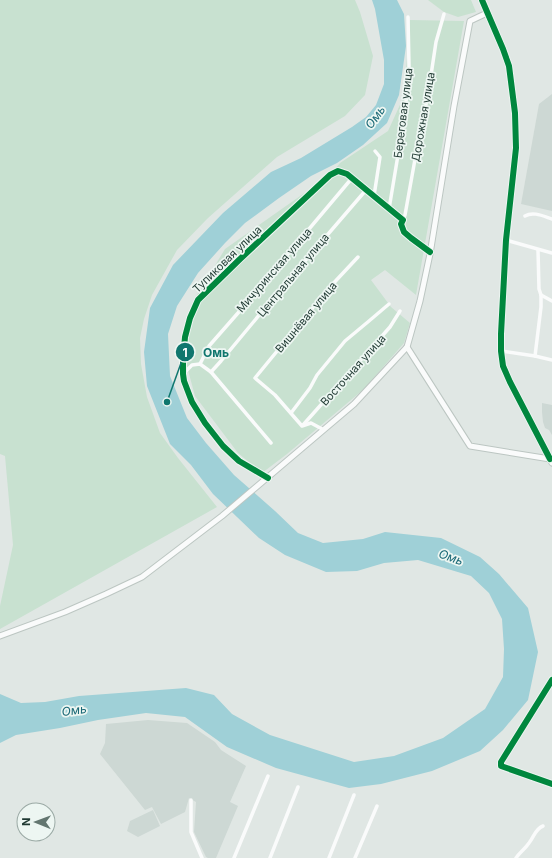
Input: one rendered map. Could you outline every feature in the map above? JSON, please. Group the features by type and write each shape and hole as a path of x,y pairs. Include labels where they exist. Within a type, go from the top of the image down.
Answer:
{"street":[{"path":"482,0 503,49 508,66 515,113 516,148 506,240 501,334 503,366 551,461"},
{"path":"0,636 65,612 142,577 222,516 354,404 407,347 420,301 430,252 454,106 470,21 487,13"},
{"name":"Дорожная улица","path":"403,220 428,95 436,42 444,14"},
{"name":"Береговая улица","path":"389,209 405,105 409,67 408,17"},
{"path":"374,196 380,157 375,151"},
{"name":"Тупиковая улица","path":"267,479 238,461 223,446 205,423 192,402 183,374 185,337 190,318 198,300 330,175 338,171 347,174 352,178"},
{"path":"352,178 403,220 401,224 404,232 430,252"},
{"name":"Мичуринская улица","path":"200,364 209,346 352,178"},
{"name":"Центральная улица","path":"210,372 366,190"},
{"path":"525,216 534,213 552,218"},
{"path":"506,240 552,253"},
{"path":"535,356 541,307 538,250"},
{"name":"Вишнёвая улица","path":"291,413 275,395 255,378 329,288 358,256"},
{"path":"541,295 552,301"},
{"path":"324,430 311,423 302,426 291,413 310,388 317,375 345,341 389,304"},
{"name":"Восточная улица","path":"302,426 390,327 400,311"},
{"path":"407,347 470,446 551,461"},
{"path":"501,351 552,360"},
{"path":"183,374 192,365 200,364 210,372 271,443"},
{"path":"552,680 501,762 501,766 552,784"},
{"path":"234,858 268,776"},
{"path":"270,858 298,787"},
{"path":"329,858 354,796"},
{"path":"191,800 191,832 202,858"},
{"path":"355,858 377,806"},
{"path":"516,858 530,843 534,834 539,828 543,826"}],"shaded area":[{"path":"552,94 552,211 521,204 539,104"},
{"path":"542,403 552,405 552,435 549,430 545,428 543,422"},
{"path":"148,720 187,723 215,742 221,750 246,766 230,802 238,806 216,858 206,857 194,832 196,802 189,798 185,812 161,824 152,807 145,810 100,754 105,743 106,724"},
{"path":"153,810 160,826 138,837 127,831 130,821"}],"green space":[{"path":"0,0 355,0 373,56 365,95 345,116 277,157 208,218 177,250 152,295 144,319 140,338 141,364 147,397 160,433 217,507 0,629 0,606 13,545 5,456 0,454"},
{"path":"428,0 471,0 476,12 458,17 444,12"},
{"path":"410,20 464,21 416,295 385,270 371,280 391,307 410,323 404,343 364,389 287,454 262,473 238,453 195,396 182,348 197,295 225,249 330,175 340,163 388,131 404,96"}],"water":[{"name":"Омь","path":"372,0 397,0 404,14 406,46 399,95 387,123 363,145 337,163 311,176 245,223 198,273 177,306 168,334 170,376 187,418 206,443 234,475 298,533 323,543 363,539 385,532 441,538 480,557 499,574 528,608 538,652 528,700 503,730 480,751 432,771 381,784 349,788 276,768 227,747 185,717 146,713 16,735 0,743 0,694 21,703 45,702 79,696 186,688 214,695 232,714 270,735 354,762 394,756 443,738 485,709 503,677 504,649 502,619 489,593 471,576 418,560 384,563 357,571 326,572 285,555 259,538 213,494 191,465 170,444 147,386 144,352 150,308 173,265 223,213 271,172 301,158 352,127 366,117 376,105 384,84 384,60"}],"cycle path":[{"path":"482,0 509,66 515,113 516,148 506,240 501,334 503,366 550,459"},
{"path":"268,478 239,461 223,446 205,423 192,402 184,381 183,359 185,337 190,318 198,300 330,175 338,171 347,174 403,220 401,224 404,232 430,252"},
{"path":"552,680 501,762 501,766 552,784"}],"place":[{"name":"Омь","path":"167,402"}]}
